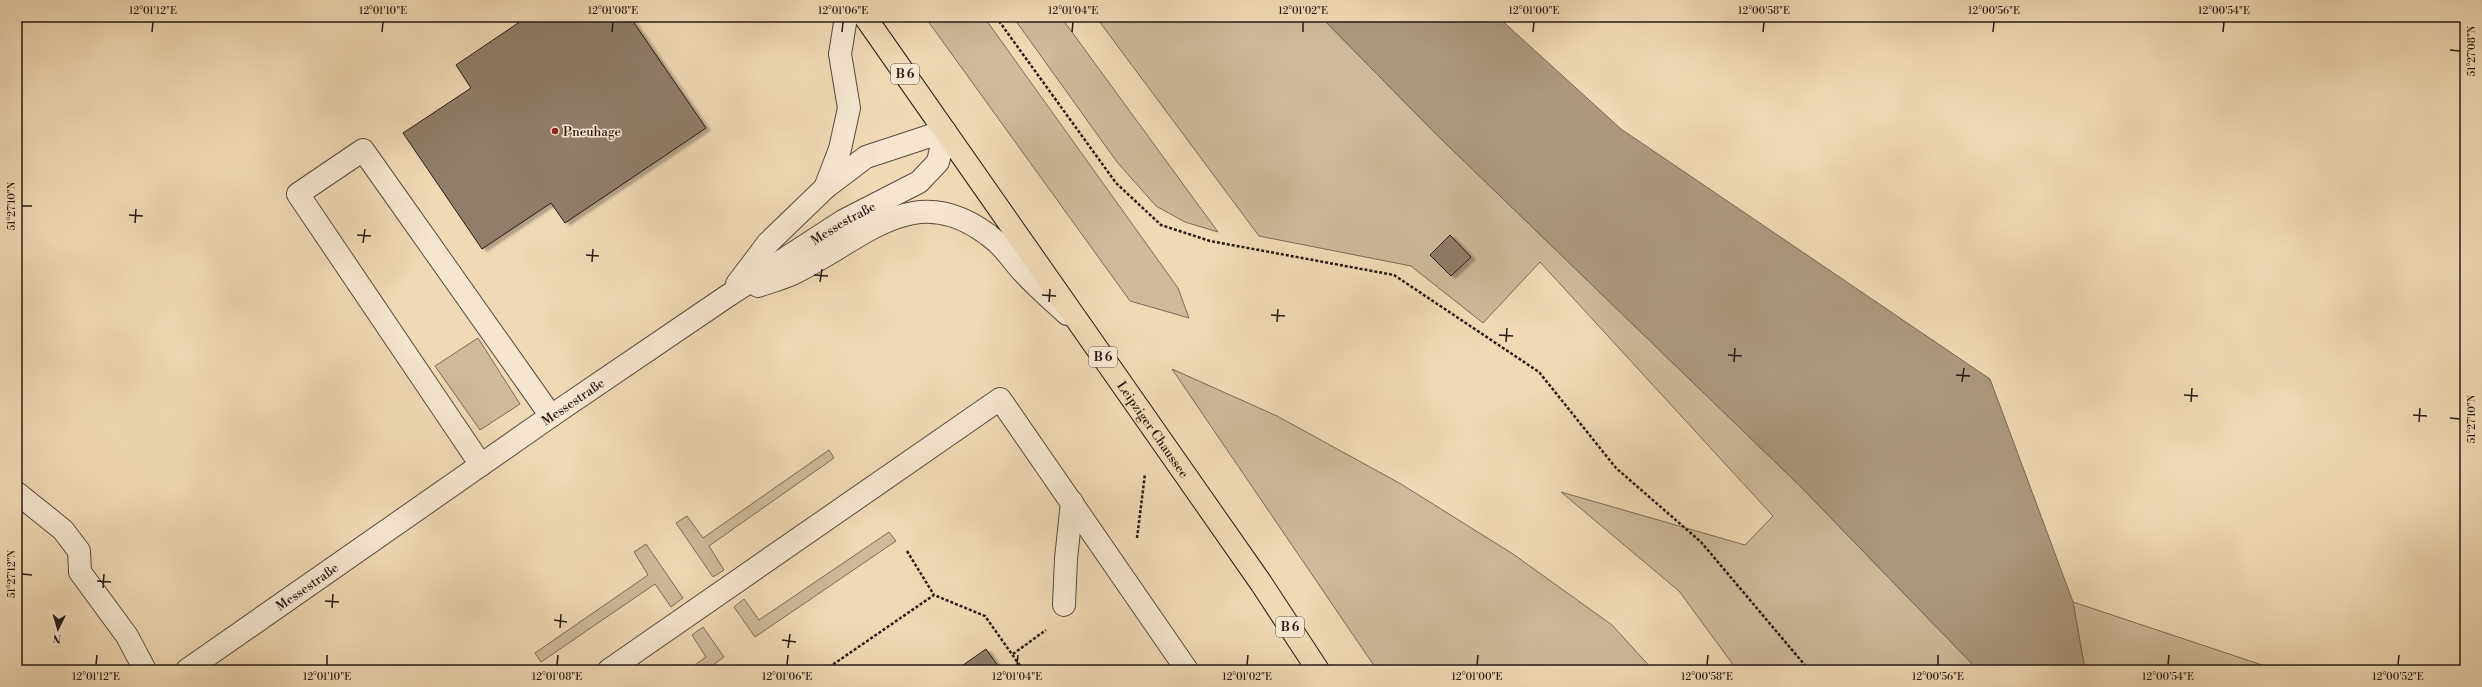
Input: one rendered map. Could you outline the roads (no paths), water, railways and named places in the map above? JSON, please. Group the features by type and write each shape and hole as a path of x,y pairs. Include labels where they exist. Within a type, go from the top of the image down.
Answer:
{"main road":[{"name":"B 6","path":"865,17 945,131"},
{"name":"Leipziger Chaussee","path":"945,131 1261,583 1318,670"}],"street":[{"path":"825,188 840,149 848,108 840,54 846,17"},
{"path":"726,297 768,243 825,188 866,157 945,131"},
{"name":"Messestraße","path":"187,670 551,416 726,297 843,221 919,182 938,162 945,131"},
{"path":"481,465 298,194 363,150 551,416"},
{"path":"726,297 792,274 888,219 914,212 939,212 970,223 998,243 1024,274 1085,332"},
{"path":"609,670 1000,399 1187,670"},
{"path":"17,493 63,530 79,551 80,572 127,636 145,670"},
{"path":"1064,605 1066,559 1072,502"}],"place":[{"name":"Pneuhage","path":"555,131"}]}
